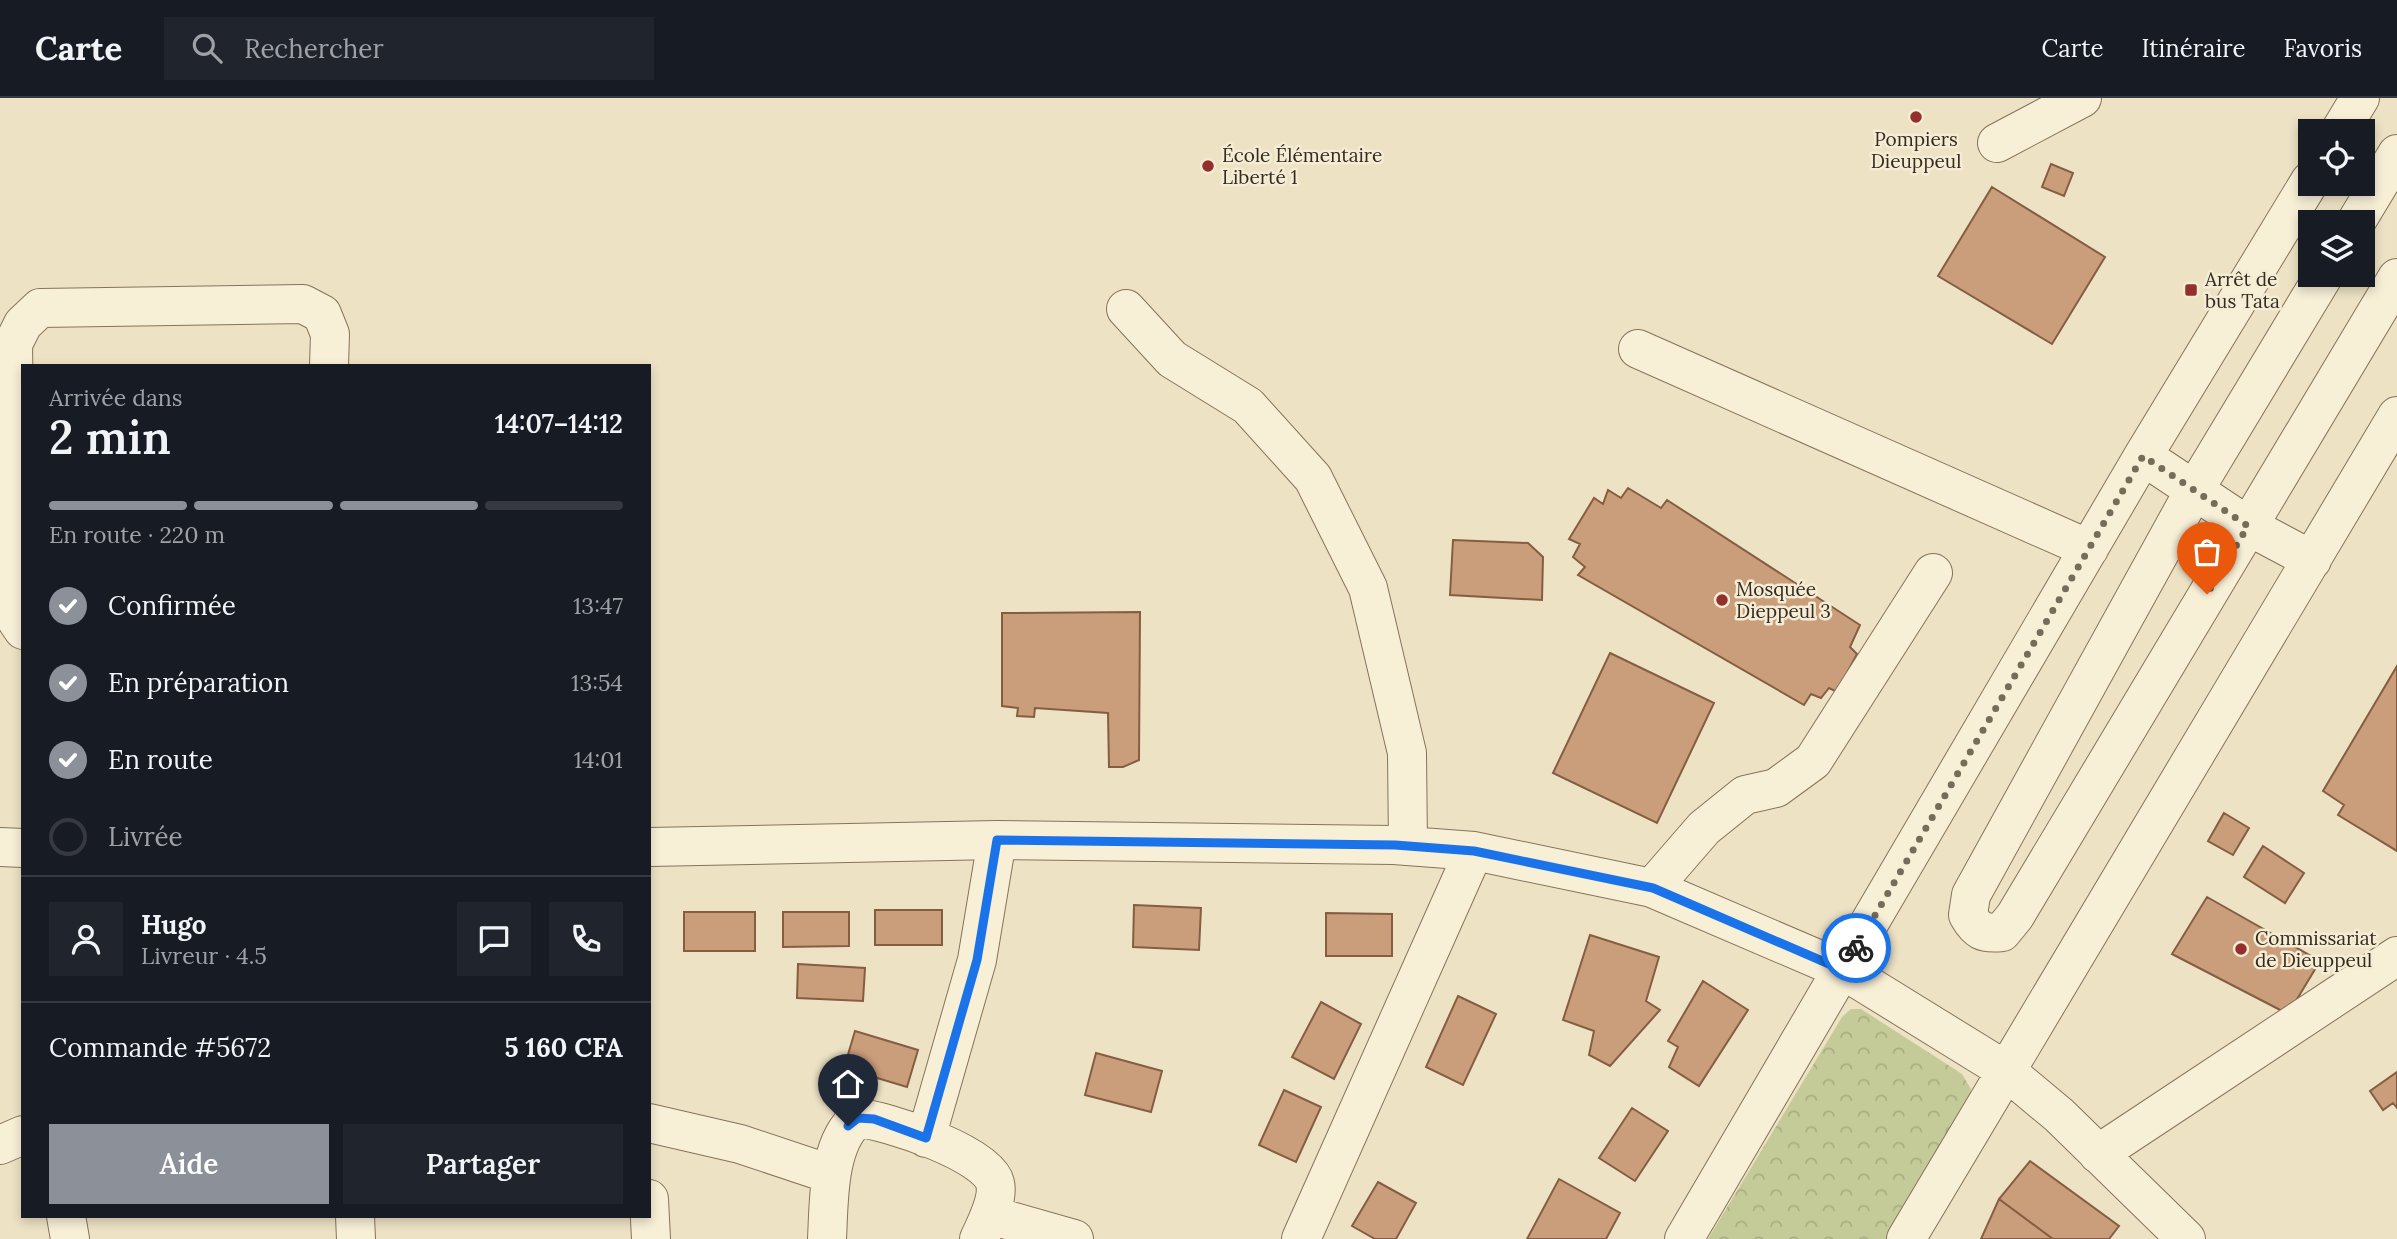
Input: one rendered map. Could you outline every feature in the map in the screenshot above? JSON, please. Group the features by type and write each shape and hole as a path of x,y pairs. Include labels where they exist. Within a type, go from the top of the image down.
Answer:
{"street":[{"path":"1997,143 2082,98"},
{"path":"2347,119 2360,98"},
{"path":"2363,210 2397,154"},
{"path":"1684,1239 2143,456 2301,196"},
{"path":"2317,287 2195,489 1971,895 1968,915 1977,929 1987,933 2002,932 2015,916 2397,278"},
{"path":"21,627 17,621 13,344 23,324 40,308 303,304 323,314 330,334 329,364"},
{"path":"1126,309 1172,359 1248,406 1313,478 1368,588 1407,753 1408,846"},
{"path":"1638,349 2089,549"},
{"path":"1906,1239 2397,416"},
{"path":"2143,456 2248,526 2312,560"},
{"path":"1653,888 1704,828 1745,795 1776,788 1813,761 1933,573"},
{"path":"926,1138 977,960 997,840"},
{"path":"651,847 997,840 1408,846 1474,851 1653,888 1843,970 2005,1070 2059,1115 2186,1239"},
{"path":"0,847 21,848"},
{"path":"1301,1239 1474,851"},
{"path":"2098,1154 2397,956"},
{"path":"827,1239 830,1174 848,1126 858,1118 874,1119 926,1138 978,1161 990,1171 996,1185 984,1227 1074,1239"},
{"path":"651,1123 740,1144 830,1174"},
{"path":"0,1145 21,1136"},
{"path":"66,1218 70,1239"},
{"path":"355,1218 356,1239"},
{"path":"650,1218 651,1239"}],"green space":[{"path":"1851,1009 1861,1009 1962,1074 1971,1089 1969,1103 1888,1239 1708,1239 1842,1017"}],"building":[{"path":"2051,164 2073,173 2064,196 2042,187"},
{"path":"1992,187 2105,257 2052,344 1938,276"},
{"name":"Mosquée Dieppeul 3","path":"1628,488 1661,508 1667,500 1860,625 1850,647 1857,654 1837,692 1829,688 1821,698 1811,694 1804,705 1578,575 1585,567 1573,557 1580,544 1569,539 1594,498 1603,504 1608,490 1621,498"},
{"path":"1453,540 1528,543 1543,557 1542,600 1450,595"},
{"path":"1140,612 1139,760 1123,767 1109,767 1108,713 1035,708 1034,717 1017,716 1018,708 1002,706 1002,613"},
{"path":"1610,653 1714,703 1657,823 1553,773"},
{"path":"2397,666 2397,851 2338,815 2344,805 2323,791"},
{"path":"2224,813 2249,828 2233,855 2208,841"},
{"path":"2263,846 2304,873 2285,903 2244,877"},
{"path":"2207,897 2320,961 2288,1014 2172,954"},
{"path":"1134,905 1201,908 1199,950 1133,947"},
{"path":"875,910 942,910 942,945 875,945"},
{"path":"684,912 755,912 755,951 684,951"},
{"path":"783,912 849,912 849,946 783,947"},
{"path":"1326,913 1392,914 1392,956 1326,956"},
{"path":"1590,935 1659,957 1646,1001 1660,1010 1610,1066 1589,1055 1594,1031 1563,1020"},
{"path":"798,964 865,968 863,1001 797,998"},
{"path":"1703,981 1748,1010 1699,1086 1669,1067 1678,1047 1668,1041"},
{"path":"1458,996 1496,1014 1463,1085 1426,1067"},
{"path":"1321,1002 1361,1024 1334,1079 1292,1057"},
{"path":"855,1031 918,1050 907,1087 844,1068"},
{"path":"1096,1053 1162,1071 1151,1112 1085,1095"},
{"path":"2397,1072 2397,1108 2393,1103 2383,1110 2370,1091"},
{"path":"1284,1090 1321,1107 1296,1162 1259,1145"},
{"path":"1632,1108 1668,1131 1635,1181 1599,1158"},
{"path":"2030,1161 2119,1226 2109,1239 2053,1239 1999,1199"},
{"path":"1559,1179 1620,1213 1606,1239 1527,1239"},
{"path":"1378,1182 1416,1203 1396,1239 1375,1239 1352,1226"},
{"path":"1999,1199 2053,1239 1981,1239"}],"way so far":[{"path":"1856,948 2143,456 2248,526 2207,594"}],"place":[{"name":"Pompiers Dieuppeul","path":"1916,117"},
{"name":"École Élémentaire Liberté 1","path":"1208,166"},
{"name":"Arrêt de bus Tata","path":"2191,290"},
{"name":"Mosquée Dieppeul 3","path":"1722,600"},
{"name":"Commissariat de Dieuppeul","path":"2241,949"}],"route":[{"path":"848,1126 858,1118 874,1119 926,1138 977,960 997,840 1395,845 1474,851 1653,888 1843,970 1856,948"}]}
